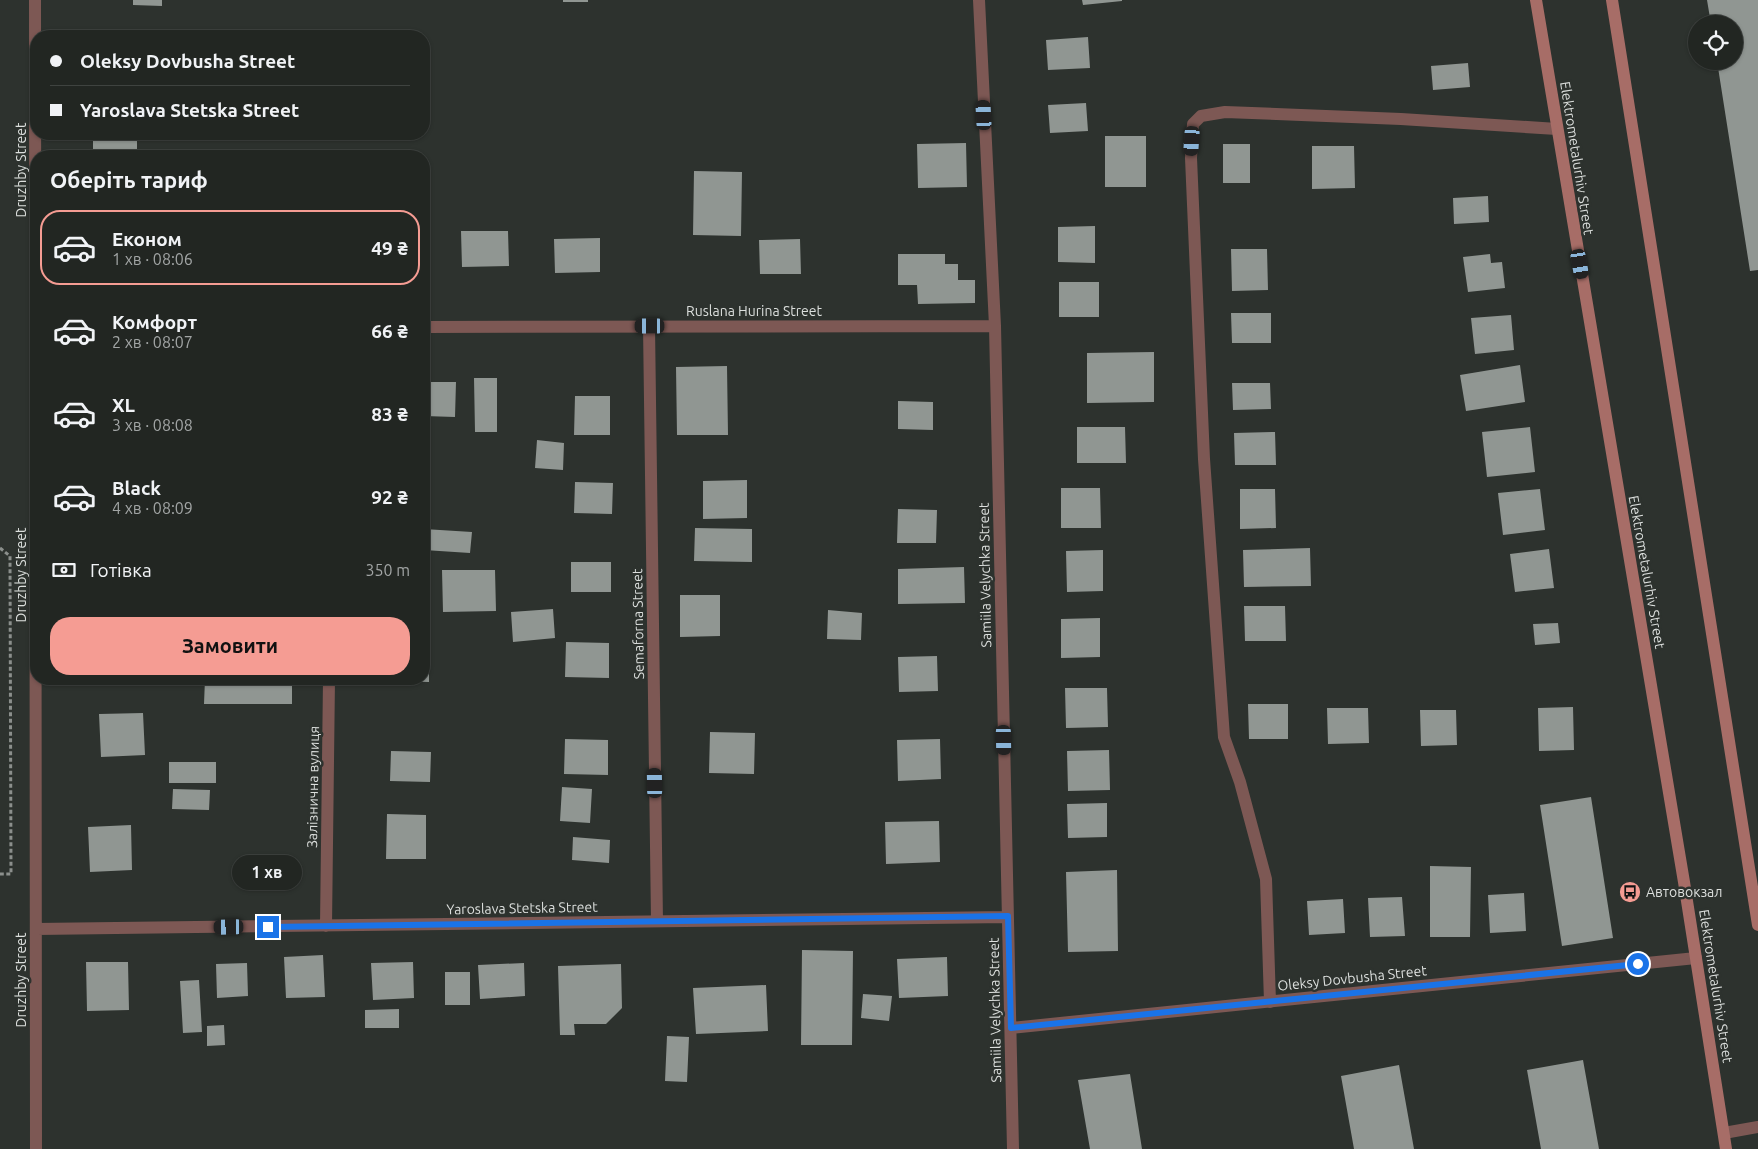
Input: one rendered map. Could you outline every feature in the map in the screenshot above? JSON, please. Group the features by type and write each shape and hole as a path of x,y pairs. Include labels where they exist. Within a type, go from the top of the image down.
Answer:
{"main road":[{"name":"Elektrometalurhiv Street","path":"1536,0 1696,958 1726,1149"},
{"path":"1612,0 1758,925"}],"street":[{"name":"Druzhby Street","path":"36,0 36,30"},
{"name":"Samiila Velychka Street","path":"979,0 995,326 1013,1149"},
{"path":"1270,1002 1266,879 1240,782 1224,737 1204,459 1190,158 1193,124 1200,116 1225,112 1402,119 1557,129"},
{"name":"Semaforna Street","path":"650,326 657,922"},
{"name":"Ruslana Hurina Street","path":"430,327 995,326"},
{"name":"Druzhby Street","path":"36,685 36,1149"},
{"name":"Залізнична вулиця","path":"326,926 329,685"},
{"name":"Yaroslava Stetska Street","path":"36,930 1008,916"},
{"name":"Oleksy Dovbusha Street","path":"1011,1028 1696,958"},
{"path":"1724,1133 1758,1127"}],"path":[{"path":"0,548 10,556 11,874 0,874"}],"building":[{"path":"133,0 162,0 162,6 133,5"},
{"path":"563,0 588,0 588,2 563,2"},
{"path":"1082,0 1122,0 1122,1 1083,5"},
{"path":"1707,0 1758,0 1758,270 1750,271 1718,70 1743,70 1743,15 1710,15"},
{"path":"1088,37 1090,68 1048,70 1046,40"},
{"path":"1468,63 1470,87 1433,90 1431,66"},
{"path":"1086,103 1088,131 1050,133 1048,105"},
{"path":"1105,136 1146,136 1146,187 1105,187"},
{"path":"93,140 137,140 137,150 93,150"},
{"path":"966,143 967,187 918,188 917,144"},
{"path":"1223,144 1250,144 1250,183 1223,183"},
{"path":"1312,146 1354,146 1355,188 1312,189"},
{"path":"694,171 742,172 741,236 693,235"},
{"path":"1488,196 1489,222 1454,224 1453,198"},
{"path":"1095,226 1095,263 1058,262 1058,227"},
{"path":"461,231 508,231 509,266 462,267"},
{"path":"600,238 600,272 555,273 554,239"},
{"path":"800,239 801,274 760,274 759,240"},
{"path":"1231,249 1267,249 1268,290 1232,291"},
{"path":"898,254 945,254 945,264 958,264 958,280 975,280 975,303 918,304 917,285 898,285"},
{"path":"1490,254 1491,263 1502,262 1505,288 1468,292 1463,257"},
{"path":"1059,282 1099,282 1099,317 1059,317"},
{"path":"1231,313 1271,313 1271,343 1232,343"},
{"path":"1511,315 1514,350 1475,354 1471,318"},
{"path":"1154,352 1154,402 1087,403 1087,353"},
{"path":"1520,365 1525,402 1466,411 1460,375"},
{"path":"727,366 728,435 677,435 676,367"},
{"path":"474,378 497,378 497,432 475,432"},
{"path":"430,382 456,382 455,417 430,416"},
{"path":"1232,383 1270,383 1271,409 1233,410"},
{"path":"575,396 610,396 610,435 574,435"},
{"path":"898,401 933,402 933,430 898,429"},
{"path":"1077,427 1125,427 1126,463 1077,463"},
{"path":"1530,427 1535,472 1487,477 1482,432"},
{"path":"1275,432 1276,465 1235,465 1234,433"},
{"path":"537,440 564,443 563,470 535,468"},
{"path":"747,480 747,518 703,519 703,481"},
{"path":"575,482 613,483 612,514 574,513"},
{"path":"1061,488 1100,488 1101,528 1061,528"},
{"path":"1240,489 1275,489 1276,528 1240,529"},
{"path":"1540,489 1545,530 1503,535 1498,493"},
{"path":"898,509 937,510 936,543 897,543"},
{"path":"695,528 752,529 752,562 694,561"},
{"path":"430,529 472,532 470,553 430,550"},
{"path":"1310,548 1311,586 1244,587 1243,550"},
{"path":"1549,549 1554,588 1515,592 1510,554"},
{"path":"1103,550 1103,591 1067,592 1066,551"},
{"path":"571,562 611,562 611,592 571,592"},
{"path":"964,567 965,603 898,604 898,569"},
{"path":"442,570 495,570 496,611 443,612"},
{"path":"680,595 720,595 720,636 680,637"},
{"path":"1244,606 1285,606 1286,641 1245,641"},
{"path":"553,609 555,638 513,642 511,612"},
{"path":"828,610 862,613 861,640 827,639"},
{"path":"1100,618 1100,657 1061,658 1061,619"},
{"path":"1558,623 1560,643 1535,645 1533,624"},
{"path":"566,642 609,643 609,678 565,677"},
{"path":"937,656 938,691 899,692 898,657"},
{"path":"205,685 292,685 292,704 204,704"},
{"path":"1065,688 1107,688 1108,727 1066,728"},
{"path":"1248,704 1288,704 1288,739 1249,739"},
{"path":"1573,707 1574,750 1539,751 1538,708"},
{"path":"1327,708 1368,708 1369,743 1328,744"},
{"path":"1420,710 1456,710 1457,745 1421,746"},
{"path":"143,713 145,755 101,757 99,714"},
{"path":"710,732 755,733 754,774 709,773"},
{"path":"565,739 608,740 608,775 564,774"},
{"path":"940,739 941,779 898,781 897,740"},
{"path":"1109,750 1110,790 1068,791 1067,751"},
{"path":"391,751 431,752 430,782 390,781"},
{"path":"169,762 216,762 216,783 169,783"},
{"path":"562,787 592,789 590,823 560,821"},
{"path":"173,789 210,790 209,810 172,809"},
{"path":"1591,797 1613,938 1562,946 1540,805"},
{"path":"1107,803 1107,837 1068,838 1067,804"},
{"path":"387,814 426,815 426,859 386,859"},
{"path":"939,821 940,862 886,864 885,822"},
{"path":"131,825 132,870 90,872 88,827"},
{"path":"573,837 610,840 609,863 572,860"},
{"path":"1430,866 1471,867 1470,937 1430,937"},
{"path":"1117,870 1118,951 1068,952 1066,872"},
{"path":"1524,893 1526,931 1490,933 1488,895"},
{"path":"1402,897 1405,936 1370,937 1368,898"},
{"path":"1343,899 1345,933 1309,935 1307,901"},
{"path":"802,950 853,951 852,1045 801,1045"},
{"path":"323,955 325,997 286,998 284,957"},
{"path":"947,957 948,996 899,998 897,959"},
{"path":"86,962 128,962 129,1010 87,1011"},
{"path":"413,962 414,998 373,1000 371,963"},
{"path":"247,963 248,996 217,998 216,964"},
{"path":"524,963 525,996 480,999 478,965"},
{"path":"621,964 622,1008 606,1024 574,1024 575,1035 560,1035 558,966"},
{"path":"445,972 470,972 470,1005 445,1005"},
{"path":"199,980 202,1032 183,1033 180,981"},
{"path":"766,985 768,1031 696,1034 693,988"},
{"path":"863,994 892,996 889,1021 861,1018"},
{"path":"399,1009 399,1028 365,1028 365,1010"},
{"path":"224,1025 225,1045 207,1046 207,1026"},
{"path":"667,1036 689,1037 687,1082 665,1081"},
{"path":"1583,1060 1599,1149 1541,1149 1527,1070"},
{"path":"1399,1065 1414,1149 1354,1149 1341,1076"},
{"path":"1130,1074 1142,1149 1090,1149 1078,1080"}],"place":[{"name":"Автовокзал","path":"1630,892"}],"route":[{"path":"268,927 1008,916 1011,1028 1638,964"}]}
